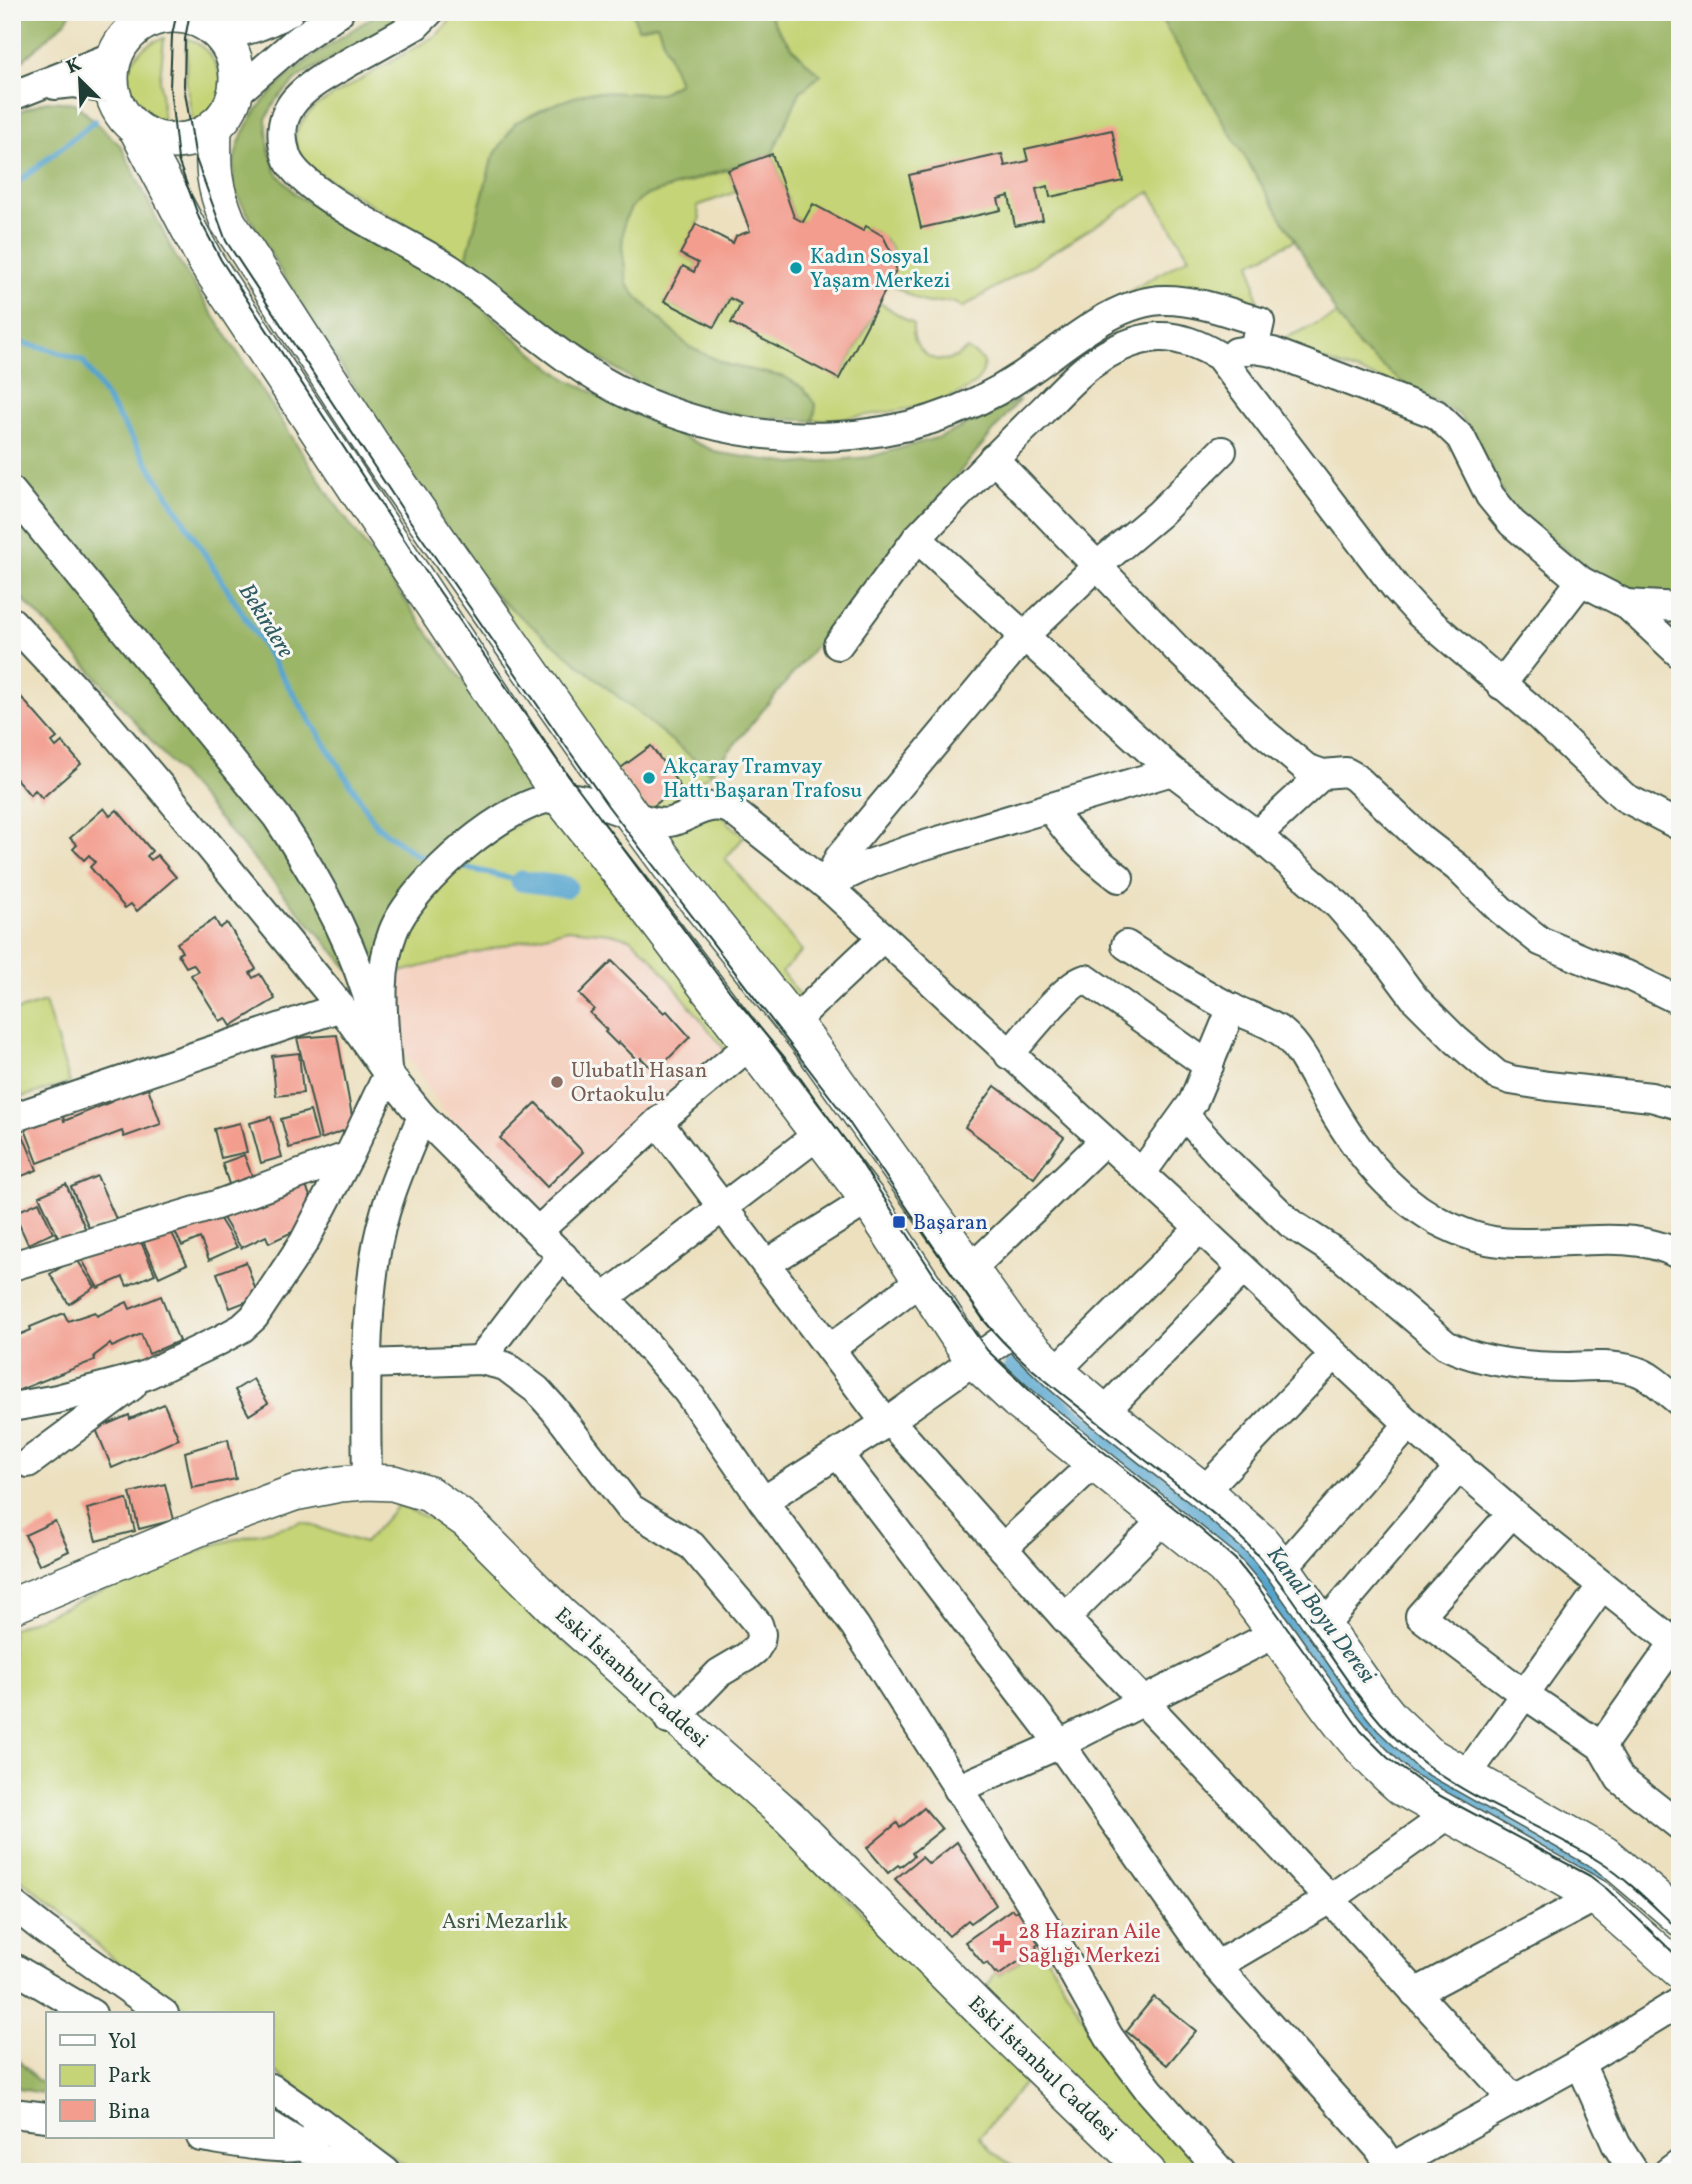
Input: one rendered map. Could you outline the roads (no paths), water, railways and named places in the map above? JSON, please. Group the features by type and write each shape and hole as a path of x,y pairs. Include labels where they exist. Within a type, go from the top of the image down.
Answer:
{"main road":[{"path":"137,130 156,138 176,141 196,137 214,126 228,111 234,95 237,70 231,50 218,33 201,20 180,13 159,16 140,24 120,49 122,116 137,130 206,262 560,797 819,1134 868,1200 921,1280 994,1345 1056,1371 1204,1491 1261,1541 1391,1718 1430,1755 1605,1854 1680,1918"},
{"path":"214,126 216,193 228,222 375,449 631,814 793,1022 970,1270 994,1345 1017,1401 1223,1567 1243,1589 1337,1720 1379,1769 1402,1788 1596,1897 1680,1971"},
{"name":"Eski İstanbul Caddesi","path":"12,1606 278,1498 340,1483 367,1482 393,1483 429,1494 485,1539 561,1615 673,1718 1134,2172"},
{"name":"Eski İstanbul Caddesi","path":"12,1616 282,1510 330,1499 369,1495 410,1499 450,1519 624,1684 673,1718 814,1840 980,2009 1148,2172"}],"street":[{"path":"218,33 233,34 252,30 289,12"},
{"path":"234,95 294,43 339,12"},
{"path":"429,12 416,25 310,85 294,100 284,118 282,139 287,160 301,177 332,199 443,264 477,287 548,346 630,396 714,426 767,436 810,437 888,431 960,411 994,394 1097,323 1122,309 1164,300 1203,305 1260,322 1254,349"},
{"path":"23,91 120,49"},
{"path":"838,645 917,538 993,458 1087,367 1110,352 1135,342 1158,337 1180,339 1202,346 1219,356 1396,588 1419,613 1529,707 1625,797 1680,826"},
{"path":"1219,356 1254,349 1273,352 1436,414 1461,438 1500,510 1528,538 1581,581 1626,604 1680,654"},
{"path":"826,886 839,858 1024,636 1097,566 1159,514 1222,451"},
{"path":"993,458 1177,649 1262,731 1306,768 1323,774 1346,772 1355,777 1422,840 1457,867 1501,910 1540,941 1629,976 1680,1001"},
{"path":"12,492 277,817 305,858 345,937 366,989 387,1071"},
{"path":"917,538 1172,771 1257,835 1339,906 1386,960 1415,999 1456,1040 1497,1075 1535,1085 1651,1097 1680,1105"},
{"path":"1501,685 1581,581"},
{"path":"1626,604 1680,607"},
{"path":"12,622 121,740 341,1007 422,1116 604,1298 687,1391 763,1501 855,1626 1057,1944 1109,2037 1149,2090 1221,2172"},
{"path":"826,886 882,859 1172,771"},
{"path":"1257,835 1323,774"},
{"path":"28,1464 144,1377 220,1340 242,1328 254,1317 304,1242 349,1156 387,1071 382,976 393,931 427,883 487,829 536,801 560,797 584,799 657,822 674,822 706,806 718,805 730,809 826,886 883,937 1409,1424 1601,1587 1677,1645 1601,1746"},
{"path":"1050,807 1069,835 1119,878"},
{"path":"793,1022 883,937"},
{"path":"1126,946 1181,981 1275,1028 1289,1039 1359,1152 1409,1203 1437,1220 1482,1240 1504,1243 1627,1241 1680,1255"},
{"path":"1009,1055 1075,983 1086,979 1209,1066"},
{"path":"12,1118 341,1007"},
{"path":"1141,1174 1185,1116 1209,1066 1231,1008"},
{"path":"538,1231 657,1122 751,1044"},
{"path":"367,1482 366,1364 375,1257 398,1174 422,1116"},
{"path":"1185,1116 1223,1158 1290,1223 1341,1256 1446,1345 1464,1354 1484,1359 1546,1367 1602,1366 1639,1372 1680,1402"},
{"path":"657,1122 888,1421 1065,1618 1330,1899 1513,2099"},
{"path":"604,1298 819,1134"},
{"path":"970,1270 1104,1141"},
{"path":"12,1266 216,1205 349,1156"},
{"path":"766,1264 868,1200"},
{"path":"1056,1371 1200,1228"},
{"path":"480,1360 563,1256"},
{"path":"1104,1412 1242,1269"},
{"path":"830,1349 921,1280"},
{"path":"763,1501 888,1421 994,1345"},
{"path":"1204,1491 1334,1354"},
{"path":"366,1364 480,1360 505,1366 537,1390 630,1508 692,1546 758,1624 761,1634 755,1650 719,1672 673,1718"},
{"path":"12,1408 144,1377"},
{"path":"1283,1568 1409,1424"},
{"path":"838,1454 1060,1744 1216,1966 1370,2138 1390,2170 1580,2063 1680,2002"},
{"path":"1003,1548 1093,1464"},
{"path":"1322,1627 1460,1466"},
{"path":"1512,1513 1420,1616 1524,1694 1601,1746 1619,1779 1680,1826"},
{"path":"1065,1618 1164,1518"},
{"path":"1466,1776 1601,1587"},
{"path":"957,1789 1060,1744 1274,1634"},
{"path":"1216,1966 1330,1899 1448,1815"},
{"path":"1415,1993 1596,1897"},
{"path":"12,1904 161,2012"},
{"path":"12,1967 89,2012"},
{"path":"1580,2063 1616,2144 1634,2172"},
{"path":"273,2089 386,2172"},
{"path":"14,2111 46,2117"},
{"path":"209,2138 285,2148 304,2146 311,2141 320,2122"},
{"path":"273,2127 344,2172"},
{"path":"1668,2172 1680,2163"}],"waterway":[{"path":"12,187 95,121"},
{"name":"Bekirdere","path":"12,341 45,348 83,361 377,826 416,855 438,861"},
{"name":"Bekirdere","path":"455,865 521,881"},
{"path":"521,881 567,887"},
{"name":"Kanal Boyu Deresi","path":"1013,1369 1241,1549 1347,1694 1385,1738 1422,1772 1599,1872"}],"tram line":[{"path":"177,12 172,35 170,87 178,160 199,218 221,260 417,559 557,760 731,993 790,1064 856,1155 934,1275 987,1350 1046,1406 1235,1559 1361,1731 1388,1758 1435,1793 1590,1876 1680,1959"},
{"path":"190,12 185,39 184,86 196,159 226,241 408,518 570,752 608,806 844,1115 982,1318 1005,1344 1043,1379 1244,1541 1295,1603 1353,1689 1398,1741 1444,1778 1579,1849 1611,1869 1680,1931"}],"place":[{"name":"Kadın Sosyal Yaşam Merkezi","path":"796,268"},
{"name":"Akçaray Tramvay Hattı Başaran Trafosu","path":"649,778"},
{"name":"Ulubatlı Hasan Ortaokulu","path":"557,1082"},
{"name":"Başaran","path":"899,1222"},
{"name":"28 Haziran Aile Sağlığı Merkezi","path":"1002,1943"}],"park label":[{"name":"Asri Mezarlık","path":"505,1921"}]}
